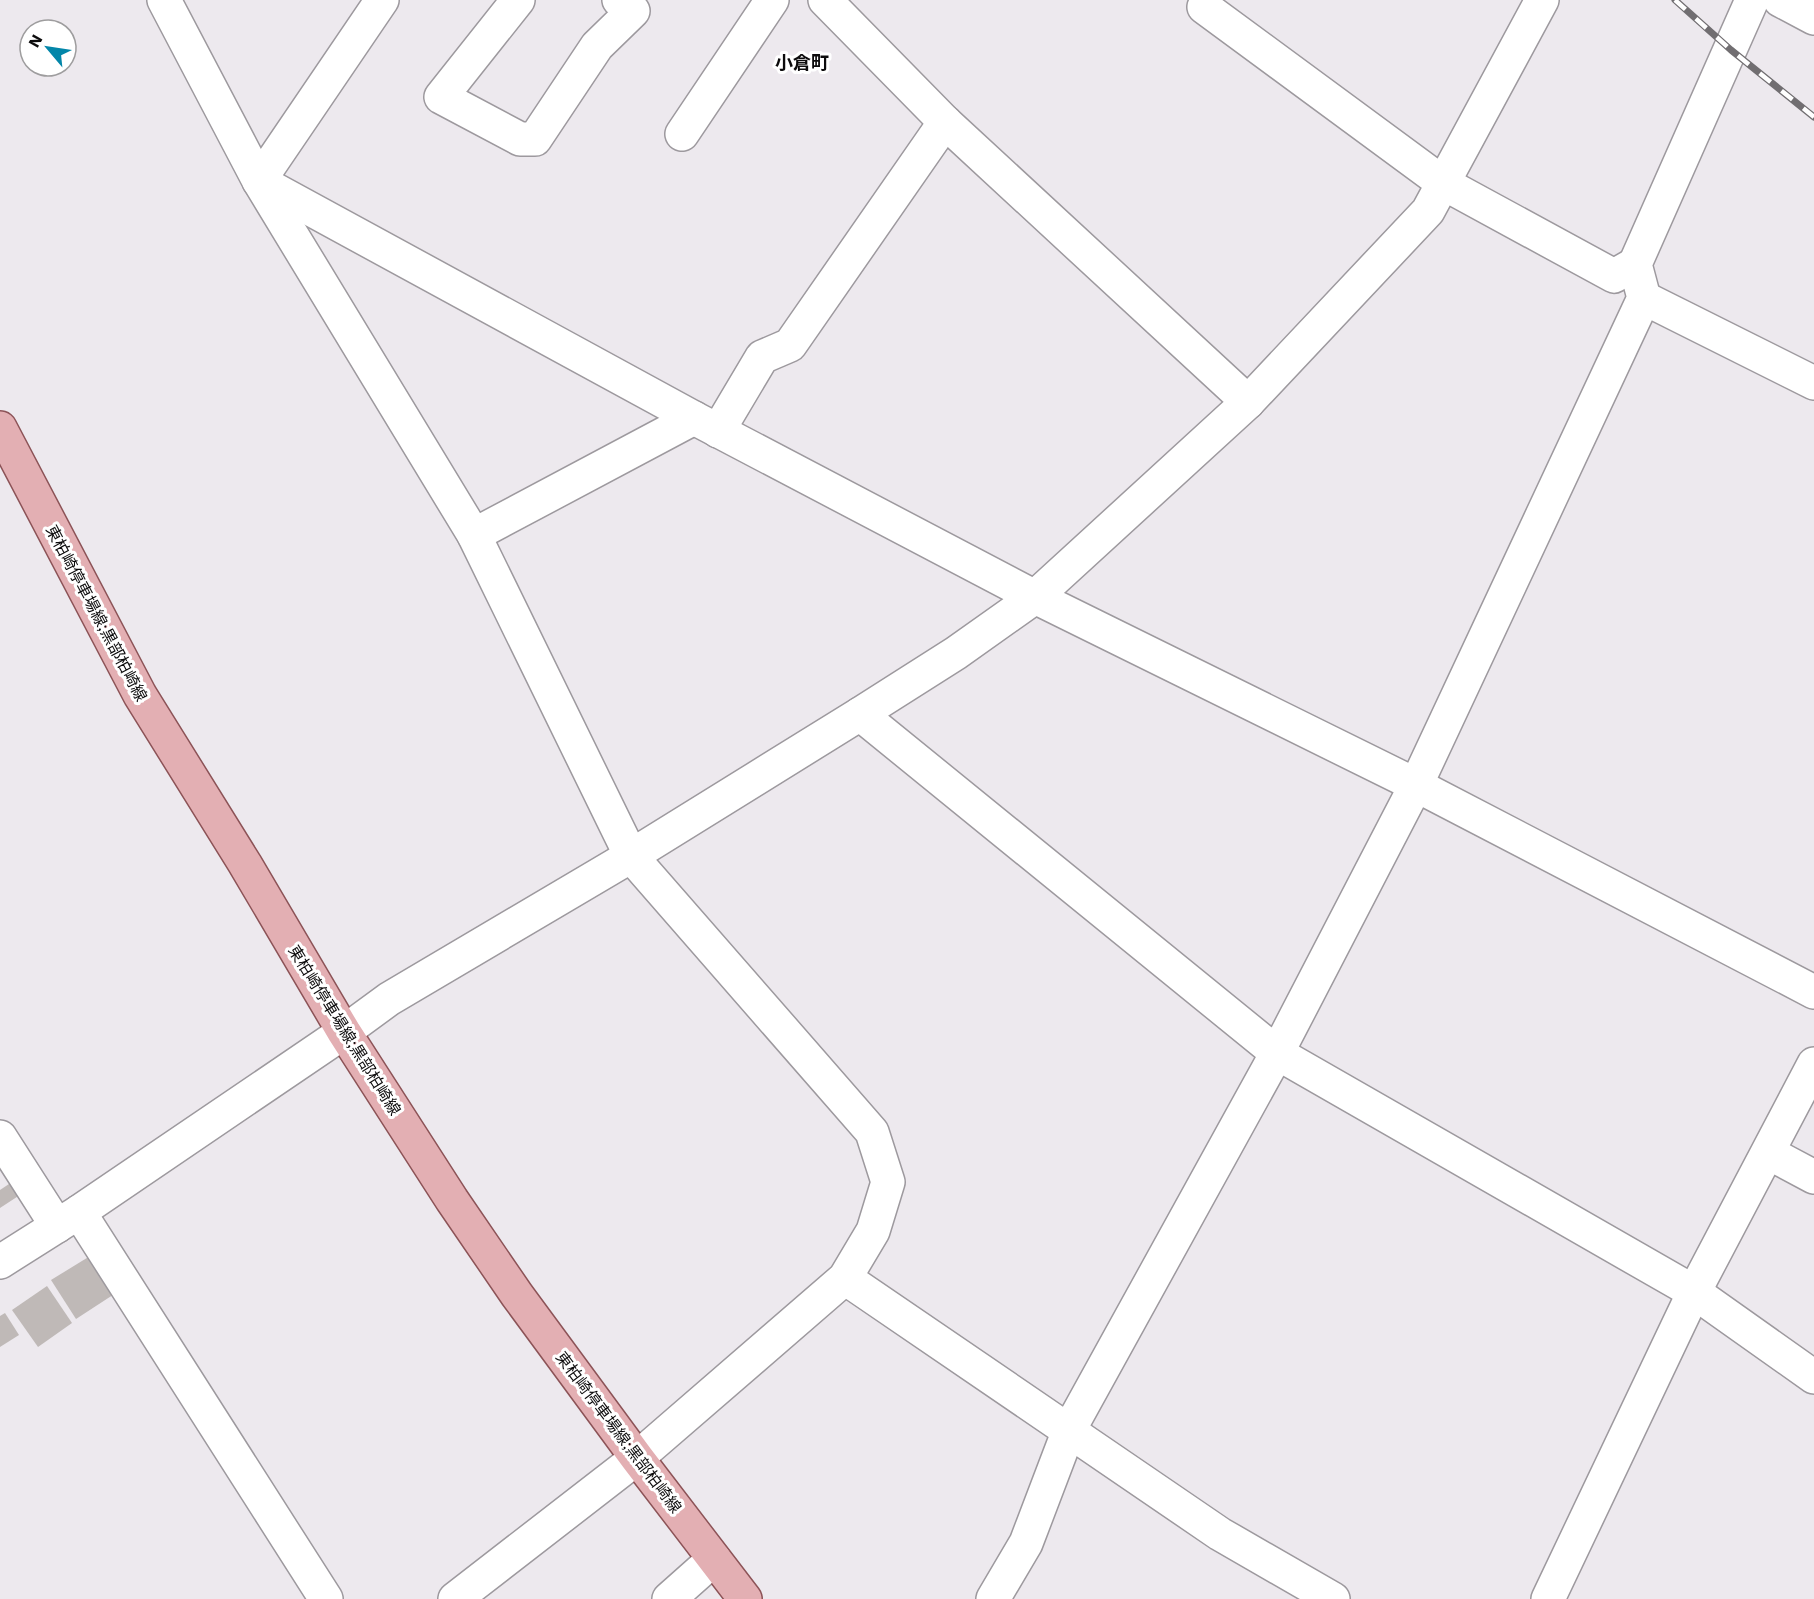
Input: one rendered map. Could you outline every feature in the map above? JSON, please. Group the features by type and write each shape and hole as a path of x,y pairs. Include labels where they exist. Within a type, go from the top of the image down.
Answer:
{"main road":[{"name":"東柏崎停車場線;黒部柏崎線","path":"0,428 140,695 245,864 344,1032 524,1305 744,1599"}],"street":[{"path":"164,0 259,181 474,535 631,856 872,1132 888,1182 873,1231 845,1278 637,1458 455,1599"},
{"path":"259,181 382,0"},
{"path":"515,1 441,97 520,139 535,139 597,46 633,11 619,0"},
{"path":"682,134 772,0"},
{"path":"825,0 945,123 1248,402"},
{"path":"0,1262 68,1219 389,999 631,856 860,714 956,653 1035,597 1248,402 1428,211 1542,0"},
{"path":"1204,7 1443,183 1614,276 1635,264 1752,0"},
{"path":"1780,0 1814,18"},
{"path":"474,535 706,425 762,357 790,345 945,123"},
{"path":"259,181 706,425 1035,597 1416,785 1814,992"},
{"path":"993,1599 1026,1542 1070,1430 1277,1053 1416,785 1644,298 1635,264"},
{"path":"1644,298 1814,383"},
{"path":"860,714 1277,1053 1694,1292 1814,1377"},
{"path":"1548,1599 1694,1292 1814,1064"},
{"path":"0,1137 68,1219 326,1599"},
{"path":"1769,1153 1814,1177"},
{"path":"845,1278 1221,1534 1332,1599"},
{"path":"669,1599 714,1559"}],"building":[{"path":"18,1178 26,1191 0,1208 0,1190"},
{"path":"95,1253 119,1291 76,1319 51,1280"},
{"path":"47,1286 72,1323 38,1347 12,1310"},
{"path":"5,1313 19,1335 0,1347 0,1316"}],"railway":[{"path":"1675,0 1731,50 1814,117"}],"district":[{"name":"小倉町","path":"802,63"}]}
